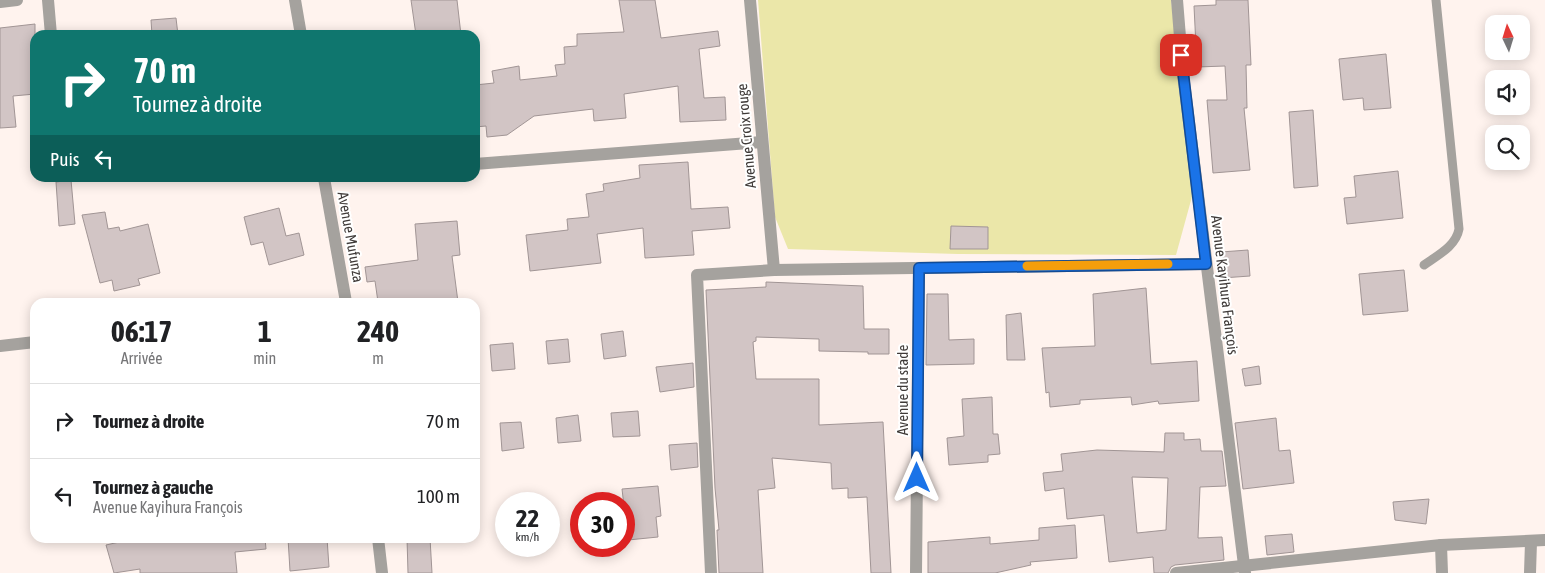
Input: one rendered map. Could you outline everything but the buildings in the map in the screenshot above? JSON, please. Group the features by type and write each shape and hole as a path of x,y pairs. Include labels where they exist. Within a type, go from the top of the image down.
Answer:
{"street":[{"path":"0,2 17,0"},
{"path":"48,0 51,30"},
{"path":"295,0 300,30"},
{"name":"Avenue Croix rouge","path":"750,0 774,270"},
{"name":"Avenue Kayihura François","path":"1177,0 1183,74 1245,570"},
{"path":"480,164 762,142"},
{"name":"Avenue Mufunza","path":"325,182 345,298"},
{"path":"711,573 697,276 774,270 1206,264"},
{"name":"Avenue du stade","path":"916,573 919,268"},
{"path":"0,346 30,343"},
{"path":"1176,573 1245,570 1441,545 1545,540"},
{"path":"1530,573 1531,542"},
{"path":"379,543 382,573"},
{"path":"1441,545 1442,573"}],"lane":[{"path":"1424,265 1449,247 1458,236 1459,229 1436,0"}],"shaded area":[{"path":"758,0 1171,0 1193,193 1176,255 958,254 788,249 775,217"}],"slow traffic":[{"path":"1027,266 1168,264"}],"route":[{"path":"917,478 919,268 1206,264 1181,55"}]}
